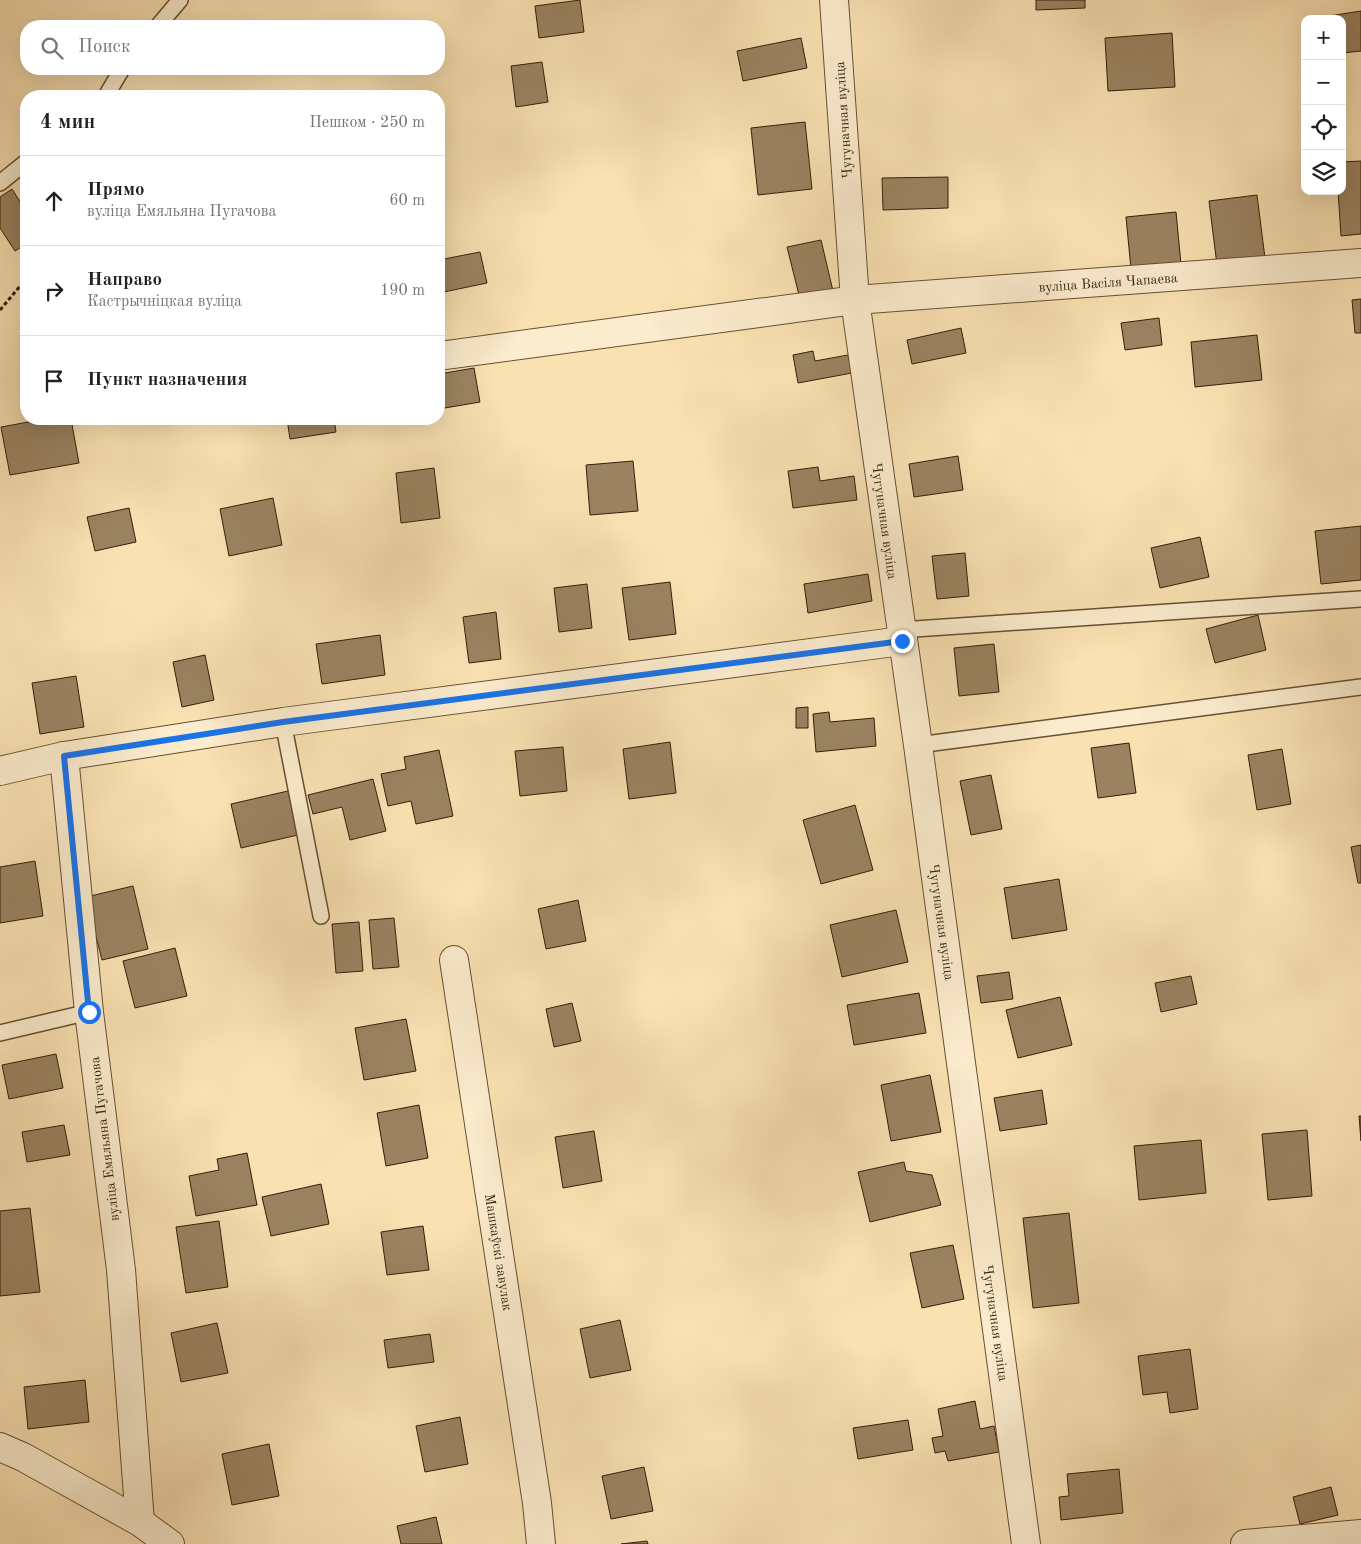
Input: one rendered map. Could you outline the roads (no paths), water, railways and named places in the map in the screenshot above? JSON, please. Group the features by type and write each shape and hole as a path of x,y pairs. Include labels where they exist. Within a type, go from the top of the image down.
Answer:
{"street":[{"name":"Чугуначная вуліца","path":"834,0 855,300 901,636 918,745 1026,1544"},
{"name":"вуліца Васіля Чапаева","path":"855,300 1361,263"},
{"path":"445,355 855,300"},
{"path":"0,770 64,756 283,722 901,636"},
{"name":"вуліца Емяльяна Пугачова","path":"64,756 89,1012 120,1270 140,1522"},
{"name":"Машкаўскі завулак","path":"454,960 537,1503 541,1544"},
{"path":"0,1446 140,1522 170,1544"},
{"path":"1245,1544 1361,1534"}],"lane":[{"path":"163,20 180,0"},
{"path":"110,90 118,75"},
{"path":"0,183 20,167"},
{"path":"901,636 1361,599"},
{"path":"918,745 1361,687"},
{"path":"283,722 321,916"},
{"path":"0,1033 89,1012"}]}
